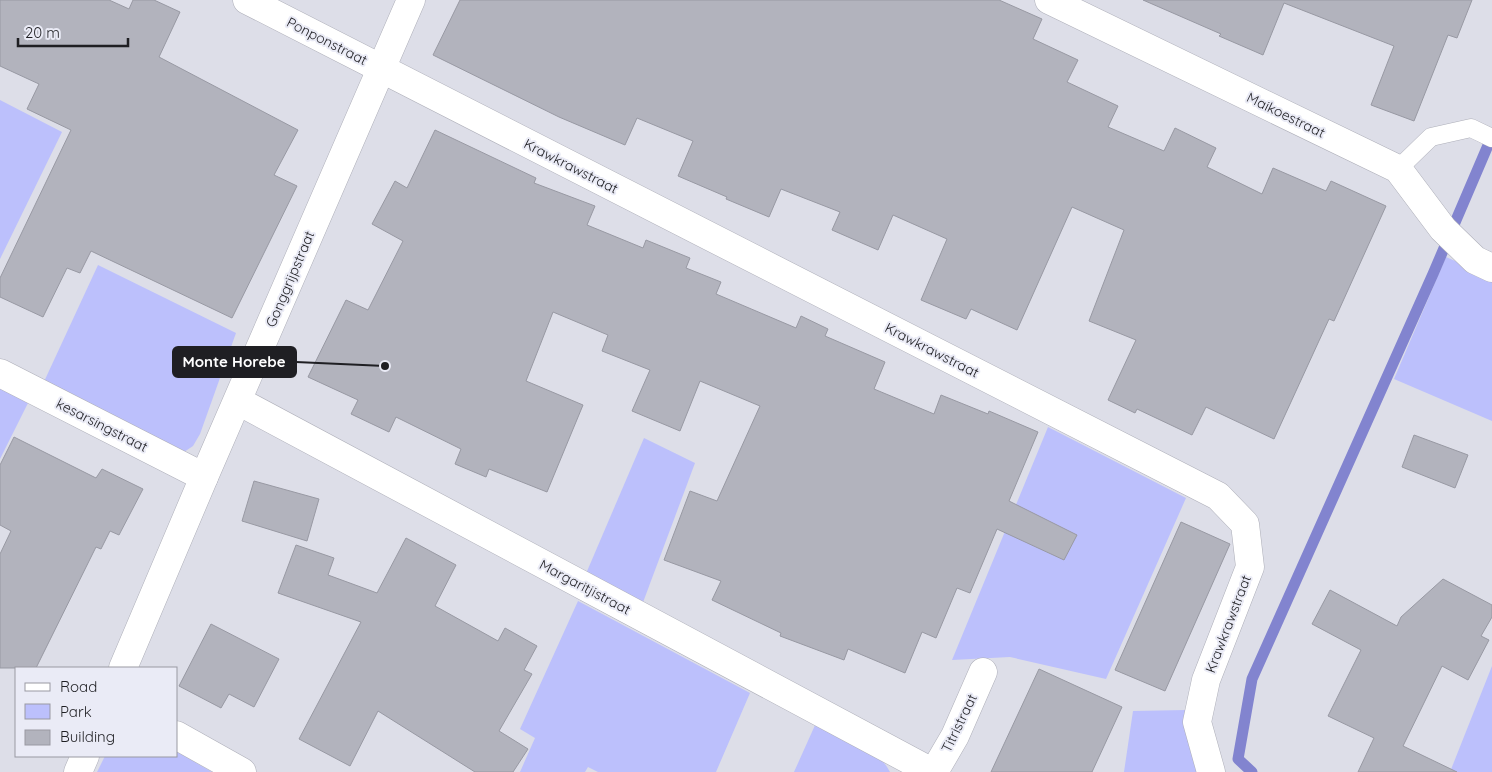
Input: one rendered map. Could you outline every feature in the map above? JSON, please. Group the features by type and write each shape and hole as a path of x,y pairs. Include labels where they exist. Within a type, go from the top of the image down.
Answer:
{"street":[{"name":"Ponponstraat","path":"246,0 380,69"},
{"name":"Gonggrijpstraat","path":"123,667 410,0"},
{"name":"Maikoestraat","path":"1049,0 1398,169 1452,237 1475,260 1492,268"},
{"name":"Krawkrawstraat","path":"380,69 1218,496 1245,524 1250,567 1206,680 1197,722 1211,772"},
{"name":"kesarsingstraat","path":"0,373 204,477"},
{"name":"Margaritjistraat","path":"238,401 933,772"},
{"name":"Titristraat","path":"933,772 955,736 982,672"},
{"path":"178,736 242,772"},
{"path":"78,772 85,757"}],"lane":[{"path":"1398,169 1430,137 1471,128 1492,138"}],"green space":[{"path":"0,100 62,132 0,259"},
{"path":"1446,257 1492,277 1492,421 1394,379"},
{"path":"98,265 236,333 200,434 193,446 184,452 42,386"},
{"path":"0,382 31,397 0,459"},
{"path":"1048,427 1186,498 1106,679 1010,657 952,660"},
{"path":"644,438 695,463 642,605 585,576"},
{"path":"578,601 750,693 716,772 598,772 588,767 585,772 520,772 535,738 520,729"},
{"path":"1492,666 1492,772 1450,772"},
{"path":"1186,710 1198,772 1124,772 1133,711"},
{"path":"816,723 858,742 876,755 890,772 794,772"},
{"path":"178,752 212,772 97,772 104,757 178,757"}],"building":[{"path":"0,0 109,0 129,9 133,0 154,0 180,12 159,57 298,130 274,175 297,186 232,318 91,251 80,273 67,268 43,317 0,297 0,278 71,130 27,109 39,84 0,66"},
{"path":"460,0 999,0 1042,19 1033,39 1078,60 1067,82 1118,106 1108,127 1164,151 1175,128 1216,148 1207,167 1262,194 1273,168 1326,191 1331,181 1386,206 1334,321 1329,319 1274,439 1206,407 1192,435 1137,409 1135,413 1108,400 1136,340 1089,321 1124,230 1072,207 1017,330 971,309 966,319 921,300 947,239 893,215 878,250 832,230 840,212 781,189 769,217 678,176 693,141 637,118 625,145 559,117 433,55"},
{"path":"1143,0 1472,0 1457,38 1448,35 1414,121 1371,105 1394,46 1284,3 1263,55 1219,36 1221,34"},
{"path":"435,130 536,178 534,183 595,206 587,225 643,248 646,240 690,258 686,268 721,282 716,294 796,328 801,316 828,329 825,336 885,362 874,389 934,414 941,395 988,414 989,411 1038,432 1009,501 1077,535 1064,560 997,529 970,593 957,588 936,638 922,632 905,673 848,649 844,660 780,636 781,633 712,600 721,581 664,560 690,491 717,501 760,406 700,381 680,431 632,411 650,370 602,351 608,335 553,312 526,381 583,405 547,492 489,469 486,477 455,464 461,449 396,417 389,432 351,414 358,400 308,377 346,300 368,310 403,241 372,224 395,181 407,188"},
{"path":"1414,435 1468,455 1455,488 1402,467"},
{"path":"14,437 96,478 102,469 143,489 119,535 110,531 101,549 96,547 36,667 0,668 0,554 11,531 0,525 0,465"},
{"path":"254,481 319,499 307,541 242,521"},
{"path":"1181,522 1230,544 1165,691 1115,670"},
{"path":"406,538 456,565 435,606 498,641 505,628 537,646 524,670 532,674 499,731 528,749 513,772 475,772 378,711 350,766 299,739 361,622 278,593 296,545 334,558 328,575 377,593"},
{"path":"1443,579 1492,605 1492,617 1481,636 1489,640 1468,680 1442,666 1403,746 1457,772 1358,772 1374,738 1328,716 1361,650 1312,624 1330,590 1397,626 1401,617"},
{"path":"211,624 279,659 254,707 229,694 221,708 179,686"},
{"path":"1039,669 1122,707 1092,772 991,772"}],"waterway":[{"path":"1252,772 1238,759 1252,679 1433,274 1492,136"}],"place":[{"name":"Monte Horebe","path":"385,366"}]}
